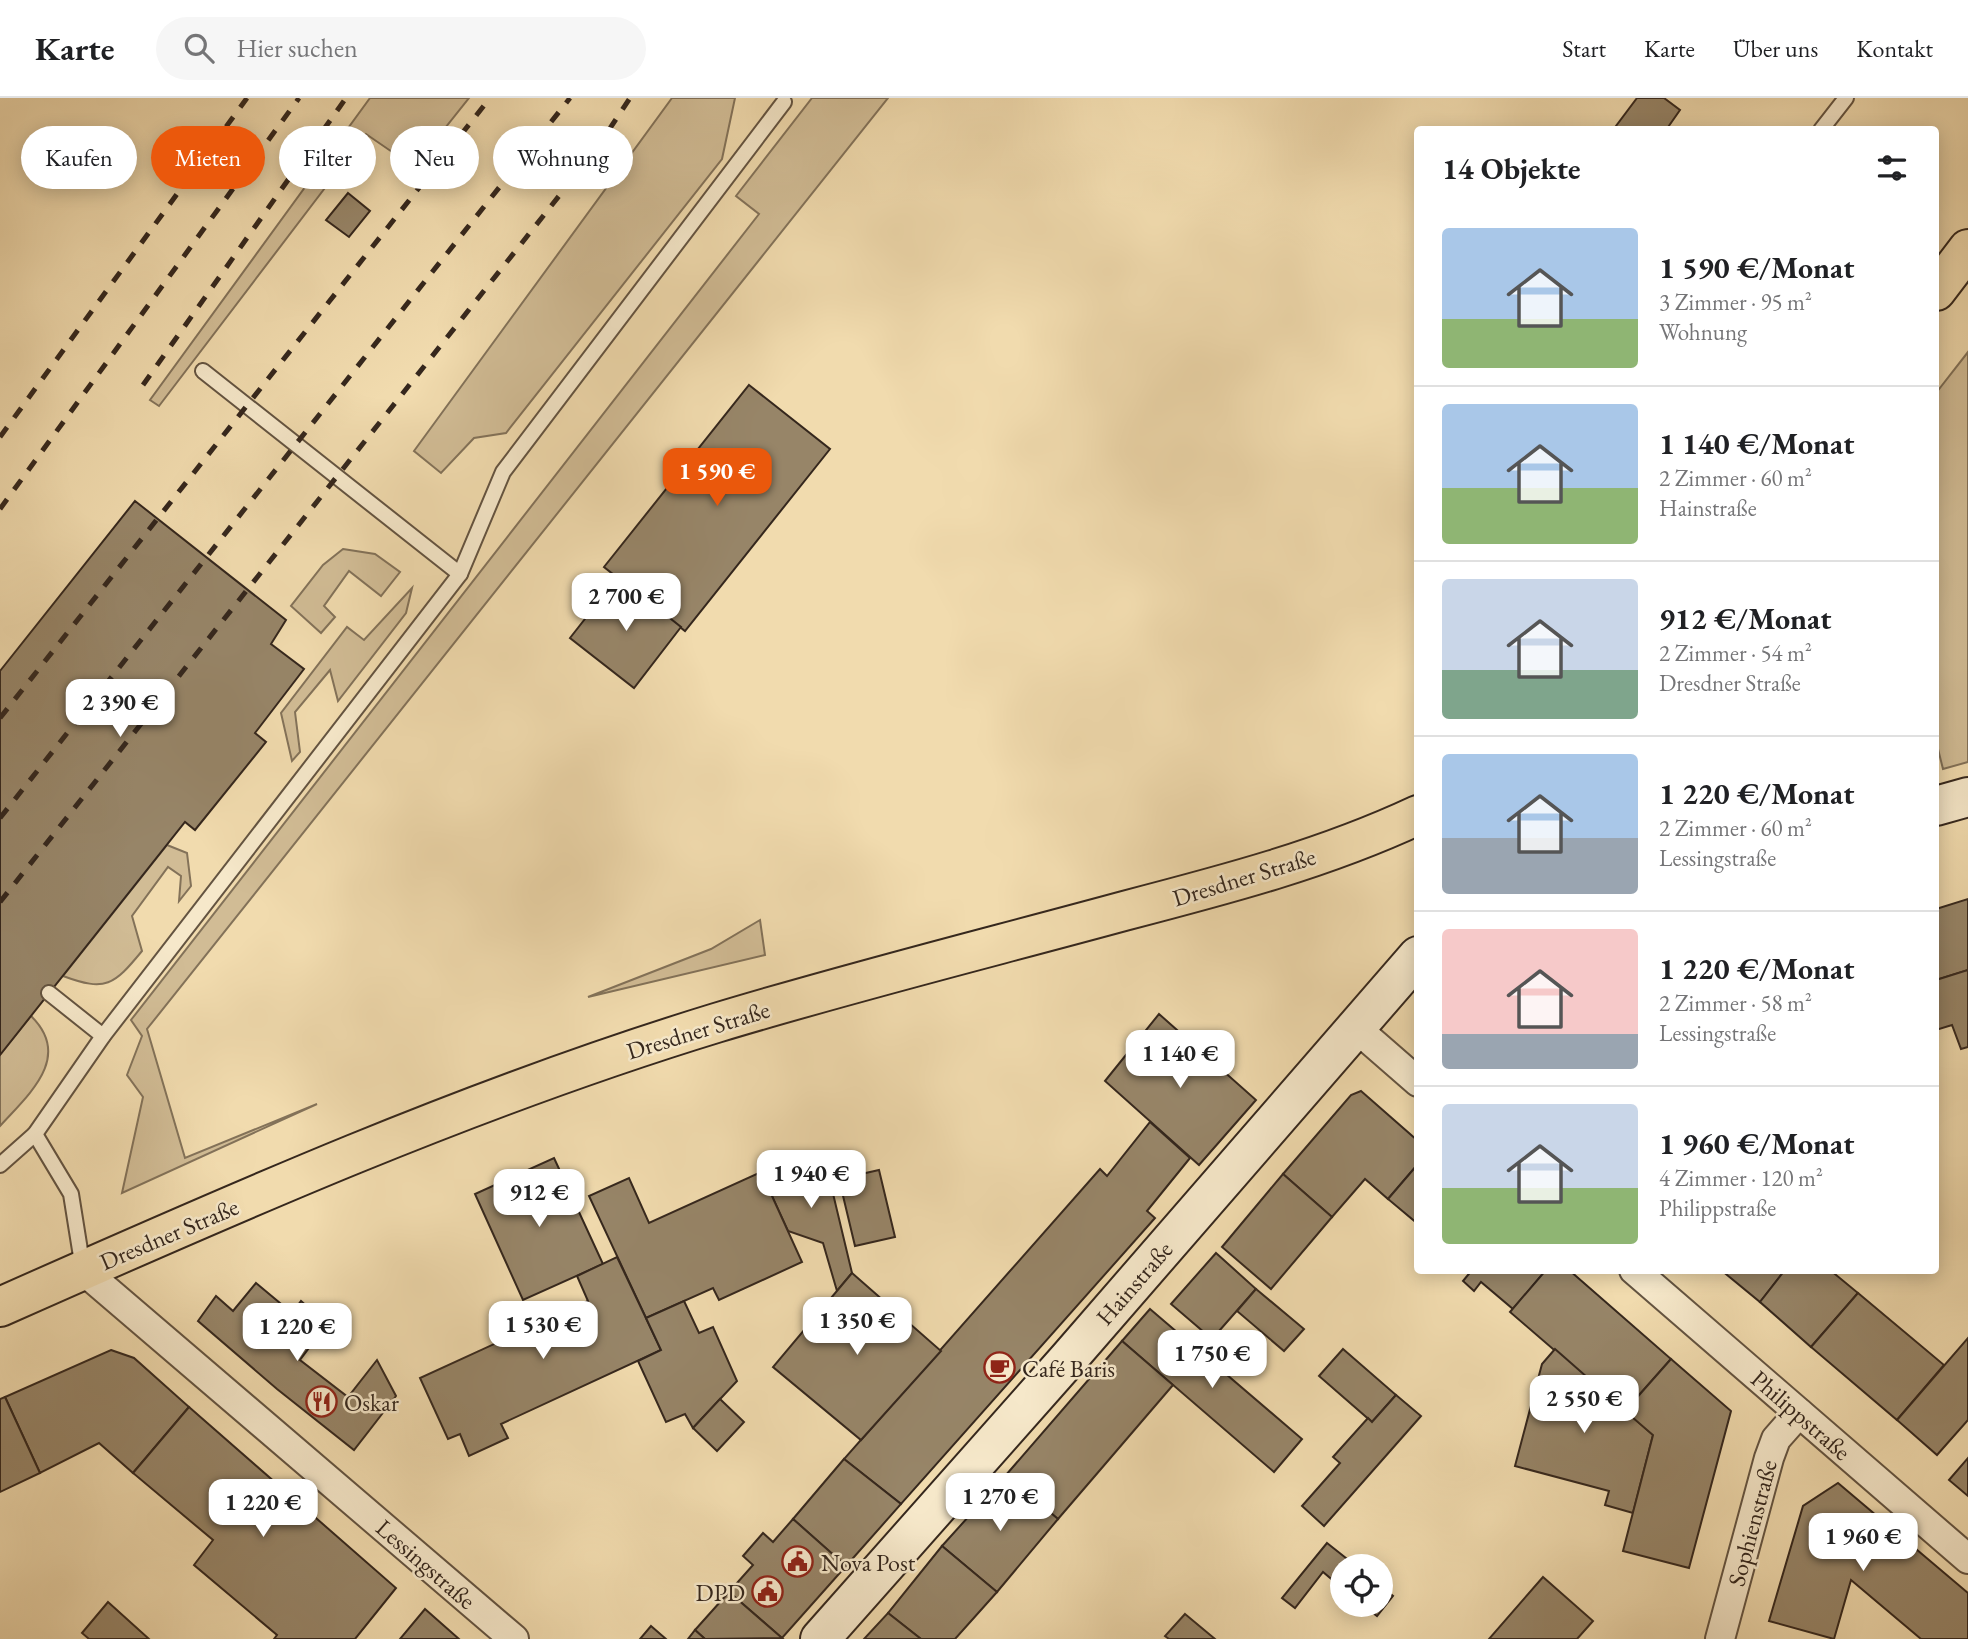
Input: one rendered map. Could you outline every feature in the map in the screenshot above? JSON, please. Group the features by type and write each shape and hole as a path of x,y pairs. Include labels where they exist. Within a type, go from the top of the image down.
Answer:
{"main road":[{"path":"1939,287 1968,249"},
{"name":"Dresdner Straße","path":"0,1307 410,1132 609,1058 824,992 1258,875 1370,837 1414,817"}],"street":[{"path":"1939,805 1968,797"},
{"name":"Hainstraße","path":"820,1639 1069,1359 1414,961"},
{"path":"1356,1028 1414,1079"},
{"name":"Lessingstraße","path":"83,1270 514,1639"},
{"name":"Philippstraße","path":"1639,1274 1968,1559"},
{"name":"Sophienstraße","path":"1720,1639 1769,1458 1776,1439 1799,1413"}],"lane":[{"path":"1824,126 1846,98"},
{"path":"0,1165 35,1134 103,1036 460,573 503,472 784,102"},
{"path":"203,371 460,573"},
{"path":"49,993 103,1036"},
{"path":"35,1134 71,1194 83,1270"}],"shaded area":[{"path":"370,98 469,98 447,126 390,126 390,150 376,141 376,126 350,126"},
{"path":"672,98 735,98 722,159 506,433 474,438 441,473 414,451 605,189 633,189 633,151"},
{"path":"812,98 888,98 147,1029 185,1158 317,1104 122,1193 143,1097 127,1075 142,1036 131,1020 759,214 736,196"},
{"path":"304,189 324,189 159,406 150,400"},
{"path":"1968,352 1968,762 1943,769 1939,753 1939,389"},
{"path":"343,549 375,554 400,572 381,596 349,571 324,606 335,617 321,633 291,606 323,565"},
{"path":"412,588 406,613 338,701 330,670 295,712 300,752 292,761 281,713 347,627 364,640"},
{"path":"167,845 187,853 191,886 179,901 181,876 168,867 132,916 142,951 124,972 108,982 90,984 63,976"},
{"path":"760,920 765,955 588,997 711,949"},
{"path":"31,1016 43,1031 48,1046 47,1060 34,1088 0,1126 0,1055"}],"building":[{"path":"1637,98 1664,98 1680,110 1669,126 1616,126"},
{"path":"348,193 370,211 349,237 326,220"},
{"path":"749,385 830,449 685,631 604,567"},
{"path":"135,501 286,620 271,644 304,669 255,733 266,742 195,830 185,822 0,1055 0,671"},
{"path":"618,577 681,627 634,688 570,638"},
{"path":"1968,899 1968,970 1939,979 1939,908"},
{"path":"1968,970 1968,1047 1961,1049 1952,1025 1939,1029 1939,979"},
{"path":"1159,1014 1256,1100 1199,1165 1105,1081"},
{"path":"1361,1091 1414,1137 1414,1169 1388,1199 1365,1179 1332,1217 1283,1174 1351,1095"},
{"path":"1150,1122 1190,1158 1147,1211 1155,1218 901,1504 844,1459 1100,1169 1107,1176"},
{"path":"824,1156 852,1273 837,1291 823,1243 788,1231 761,1172"},
{"path":"554,1158 603,1264 523,1300 475,1194"},
{"path":"1414,1169 1414,1221 1388,1199"},
{"path":"879,1170 895,1237 855,1246 839,1179"},
{"path":"761,1172 802,1262 719,1300 713,1288 646,1318 589,1196 629,1178 649,1223"},
{"path":"1283,1174 1332,1217 1271,1289 1222,1247"},
{"path":"1216,1253 1256,1289 1212,1339 1171,1304"},
{"path":"617,1257 661,1350 501,1424 508,1438 469,1456 460,1434 448,1439 420,1378 588,1301 577,1276"},
{"path":"852,1273 941,1351 861,1440 773,1367"},
{"path":"1469,1274 1543,1274 1513,1309 1481,1282 1474,1291 1463,1281"},
{"path":"1543,1274 1574,1274 1671,1359 1625,1411 1510,1312"},
{"path":"1726,1274 1782,1274 1760,1302"},
{"path":"1782,1274 1835,1274 1858,1293 1811,1347 1760,1302"},
{"path":"256,1283 292,1313 301,1301 321,1319 312,1331 318,1336 300,1360 348,1397 377,1360 396,1396 354,1450 198,1321 216,1296 233,1311"},
{"path":"1256,1289 1304,1329 1284,1351 1237,1311"},
{"path":"1858,1293 1944,1365 1897,1420 1811,1347"},
{"path":"684,1301 699,1333 713,1327 737,1381 693,1428 685,1414 666,1422 638,1361 661,1350 646,1318"},
{"path":"1150,1309 1302,1439 1274,1472 1122,1341"},
{"path":"1968,1338 1968,1420 1937,1455 1897,1420"},
{"path":"1122,1341 1173,1385 1058,1519 1006,1475"},
{"path":"1343,1349 1396,1395 1372,1422 1319,1376"},
{"path":"1555,1349 1653,1435 1633,1513 1605,1505 1609,1491 1515,1466 1542,1364"},
{"path":"111,1350 134,1358 189,1407 133,1473 99,1443 40,1473 5,1397"},
{"path":"1671,1359 1731,1411 1689,1568 1623,1551 1653,1435 1625,1411"},
{"path":"1396,1395 1421,1416 1324,1526 1302,1506 1340,1463 1333,1457 1368,1418 1372,1422"},
{"path":"5,1397 40,1473 0,1492 0,1399"},
{"path":"720,1399 744,1422 717,1451 693,1428"},
{"path":"189,1407 396,1588 355,1639 274,1639 277,1635 194,1565 213,1540 133,1473"},
{"path":"1968,1458 1968,1496 1949,1480"},
{"path":"844,1459 901,1504 846,1566 793,1519"},
{"path":"1006,1475 1058,1519 997,1592 942,1546"},
{"path":"1838,1483 1968,1593 1968,1639 1921,1639 1851,1580 1834,1639 1769,1621 1803,1506"},
{"path":"793,1519 846,1566 782,1638 729,1592 753,1565 743,1556 763,1533 773,1542"},
{"path":"1327,1543 1341,1554 1330,1554 1330,1578 1323,1572 1295,1608 1282,1598"},
{"path":"942,1546 997,1592 955,1639 921,1639 888,1613"},
{"path":"1543,1577 1593,1621 1577,1639 1489,1639"},
{"path":"729,1592 782,1638 705,1639 695,1630"},
{"path":"108,1602 149,1639 89,1639 82,1633"},
{"path":"425,1609 459,1639 400,1639"},
{"path":"888,1613 921,1639 864,1639"},
{"path":"1185,1614 1215,1639 1169,1639 1165,1636"},
{"path":"651,1626 666,1639 640,1639"},
{"path":"695,1630 705,1639 688,1639"}],"railway":[{"path":"0,437 247,98"},
{"path":"0,509 299,98"},
{"path":"143,385 346,98"},
{"path":"0,718 490,98"},
{"path":"0,818 570,98"},
{"path":"0,902 597,148 630,98"}],"place":[{"name":"Café Baris","path":"999,1368"},
{"name":"Oskar","path":"321,1402"},
{"name":"Nova Post","path":"798,1562"},
{"name":"DPD","path":"768,1592"}]}
